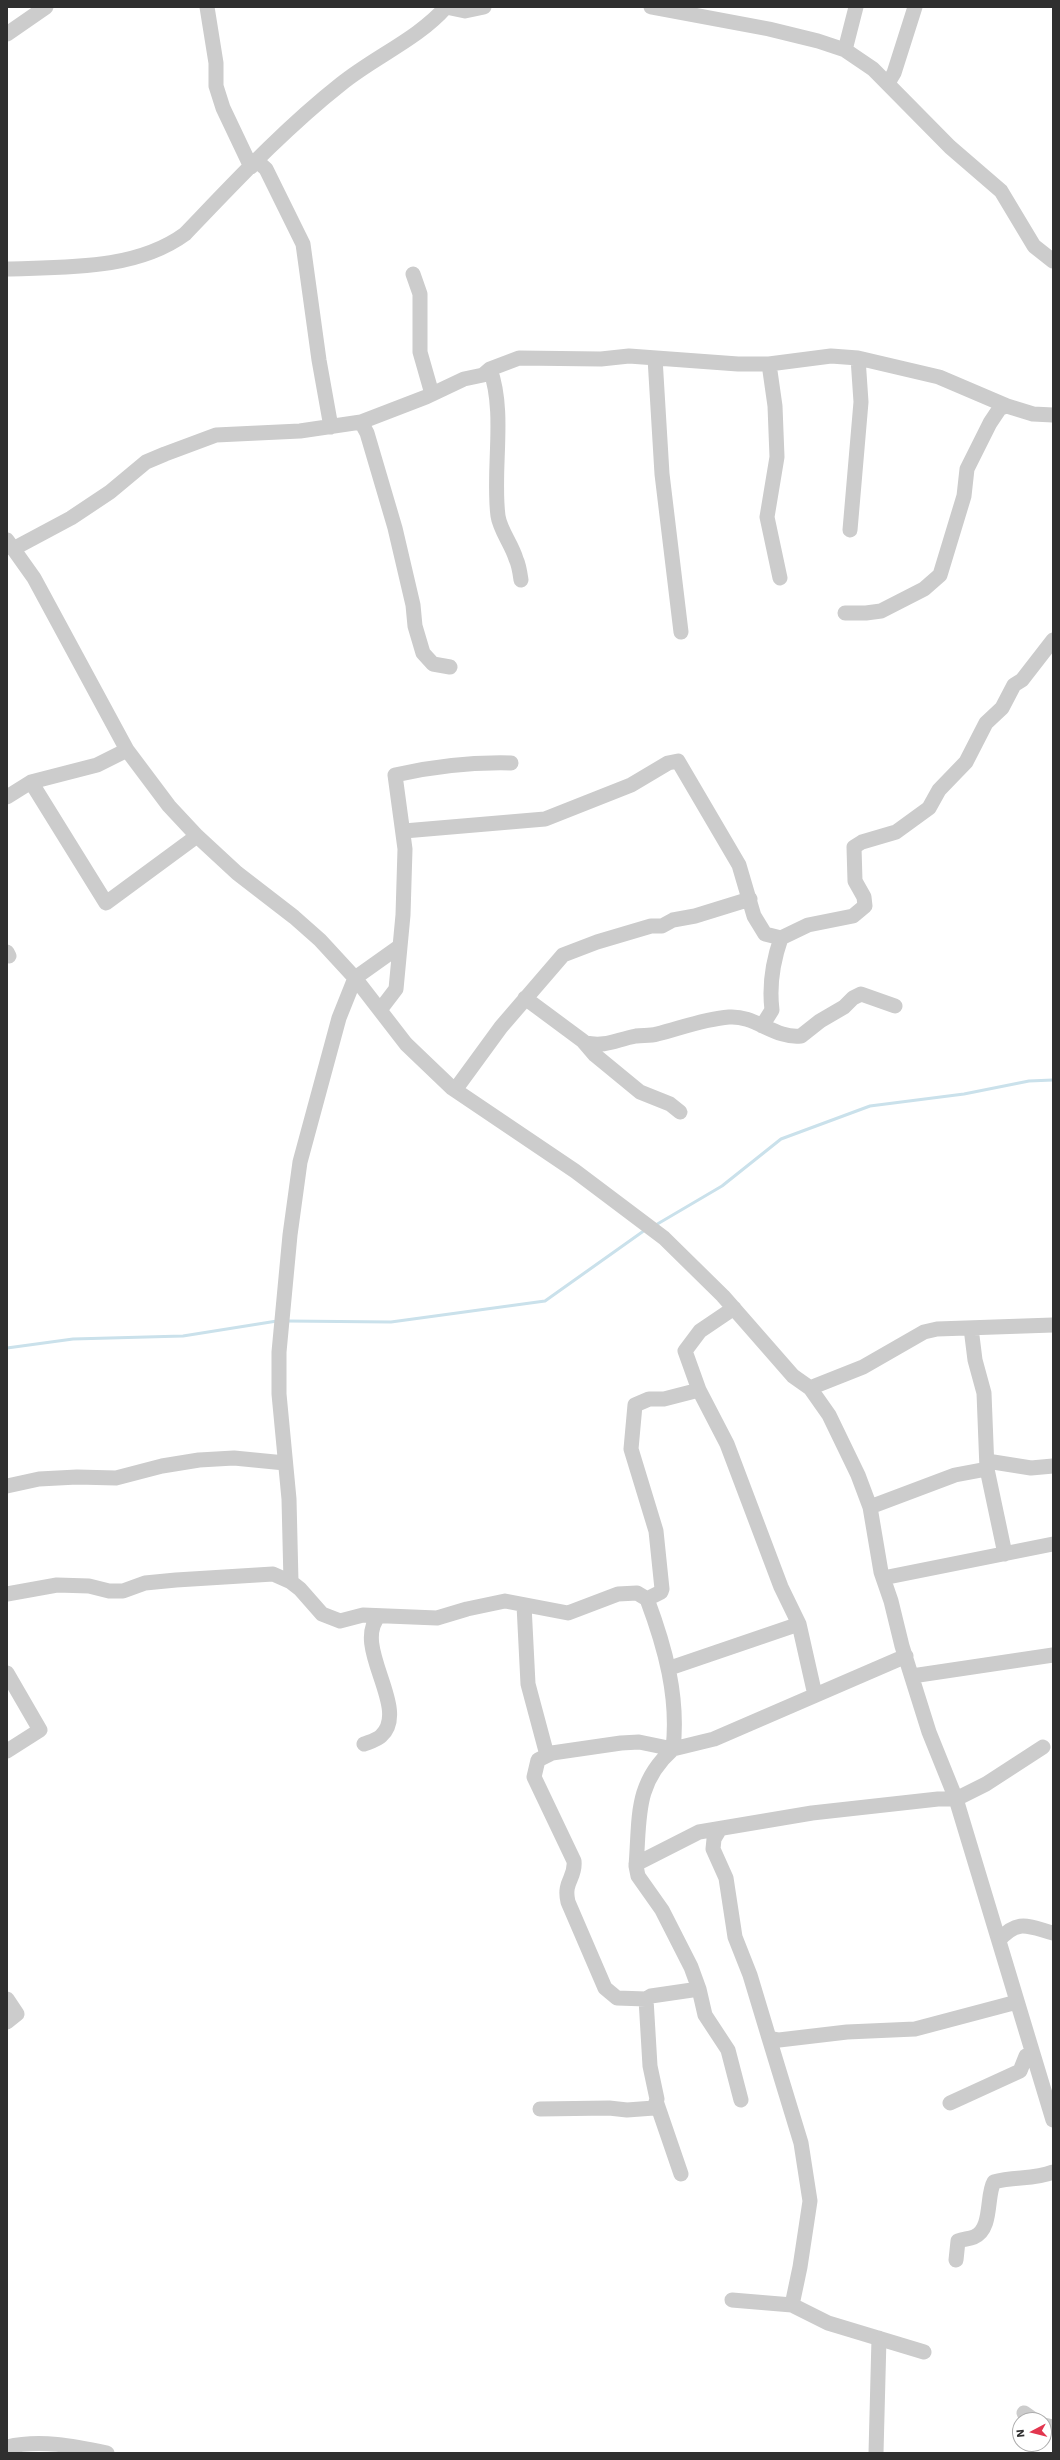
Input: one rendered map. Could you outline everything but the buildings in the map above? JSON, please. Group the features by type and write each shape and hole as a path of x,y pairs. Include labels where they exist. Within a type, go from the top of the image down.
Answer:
{"street":[{"path":"7,34 46,7"},
{"path":"207,7 216,63 216,86 224,108 254,164 266,169 303,244 319,360 331,427"},
{"path":"7,269 126,260 168,246 185,234 317,103 341,83 367,64 431,23 446,7 465,11 484,7"},
{"path":"651,7 769,29 818,41 845,50 873,69 950,146 1001,191 1034,246 1053,261"},
{"path":"845,50 856,7"},
{"path":"888,83 894,73 915,7"},
{"path":"413,274 420,294 420,352 432,394"},
{"path":"1053,415 1033,414 1007,406 939,377 858,358 831,356 769,364 738,364 629,356 601,359 519,358 490,369 484,375 464,380 361,422 300,431 216,436 165,454 146,462 110,492 71,518 9,545 34,578 127,750 169,806 197,836 237,873 294,917 355,978 406,1044 455,1090 575,1171 664,1238 734,1308 793,1376 810,1388 829,1416 847,1451 870,1507 883,1578 891,1600 906,1656 929,1732 956,1799 1053,2120"},
{"path":"655,358 662,474 681,632"},
{"path":"850,530 861,402 858,358"},
{"path":"769,364 775,406 777,456 767,517 780,578"},
{"path":"490,369 495,381 498,409 496,455 498,517 516,559 521,580"},
{"path":"845,613 880,611 924,589 940,575 964,496 968,469 990,423 1000,408 1007,406"},
{"path":"361,422 367,433 395,528 412,605 415,626 423,653 433,664 450,667"},
{"path":"404,832 545,818 631,785 668,763 678,761 740,866 754,916 765,934 781,938 808,925 859,913 865,906 864,897 855,881 854,847 862,842 896,832 929,808 939,790 966,762 986,723 1002,708 1014,685 1022,680 1053,640"},
{"path":"7,797 31,782 98,765 127,750"},
{"path":"380,1010 396,989 400,946 405,849 404,832 395,775 471,762 511,763"},
{"path":"31,782 106,903 197,836"},
{"path":"455,1090 501,1027 562,955 572,950 651,926 662,926 673,920 695,916 750,899"},
{"path":"762,1026 772,1010 770,997 774,958 781,938"},
{"path":"291,1582 285,1463 279,1394 279,1352 300,1162 339,1018 355,978 400,946"},
{"path":"585,1043 605,1045 636,1036 655,1035 709,1020 728,1017 742,1017 782,1035 801,1036 820,1021 844,1007 853,998 861,994 895,1006"},
{"path":"525,998 585,1043 595,1055 640,1092 670,1104 680,1112"},
{"path":"734,1308 700,1331 685,1351 699,1390 727,1444 781,1587 799,1624 815,1694"},
{"path":"810,1388 863,1367 924,1332 937,1329 1053,1325"},
{"path":"971,1328 975,1360 984,1393 987,1465 1005,1554"},
{"path":"647,1599 662,1592 662,1589 656,1531 631,1449 635,1405 649,1399 664,1399 699,1390"},
{"path":"7,1486 39,1479 77,1477 116,1478 162,1466 199,1460 234,1458 285,1463"},
{"path":"870,1507 955,1475 987,1465 1031,1468 1053,1466"},
{"path":"883,1578 1053,1544"},
{"path":"7,1594 57,1585 89,1586 109,1591 123,1591 145,1584 176,1580 273,1574 291,1582 322,1614 331,1619 347,1620 363,1615 437,1618 496,1602 524,1605 568,1613 618,1594 637,1593 647,1599 670,1668 675,1736 673,1749 661,1760 642,1794 636,1864 638,1876 662,1910 691,1967 700,1989 705,2015 728,2050 740,2100"},
{"path":"524,1605 528,1684 547,1755"},
{"path":"364,1744 380,1737 386,1730 390,1719 388,1703 372,1643 373,1622 379,1616"},
{"path":"670,1668 799,1624"},
{"path":"912,1676 1053,1655"},
{"path":"700,1989 651,1996 646,2000 622,1999 611,1994 605,1988 579,1930 566,1894 567,1884 574,1868 574,1861 534,1777 538,1760 547,1755 633,1742 673,1749 714,1739 815,1694 851,1681 906,1656"},
{"path":"7,1673 40,1730 7,1751"},
{"path":"636,1864 699,1832 812,1813 938,1799 956,1799 986,1784 1043,1747"},
{"path":"720,1828 714,1839 713,1849 726,1878 735,1938 750,1975 801,2143 810,2201 800,2267 792,2306"},
{"path":"992,1921 1010,1928 1020,1926 1053,1934"},
{"path":"999,1940 1010,1928"},
{"path":"7,1999 17,2014 7,2022"},
{"path":"646,2000 650,2066 657,2104 681,2174"},
{"path":"769,2038 779,2040 847,2032 915,2029 1017,2002"},
{"path":"950,2103 1020,2071 1026,2056 1032,2053"},
{"path":"540,2109 649,2109 657,2104"},
{"path":"956,2260 958,2241 973,2238 982,2228 989,2212 990,2187 994,2182 1006,2178 1042,2176 1053,2172"},
{"path":"732,2300 792,2306 828,2323 924,2352"},
{"path":"876,2453 879,2338"},
{"path":"7,2447 17,2445 68,2444 107,2453"}],"waterway":[{"path":"654,1226 722,1186 781,1139 870,1106 964,1094 1029,1081 1053,1080"},
{"path":"287,1321 391,1322 545,1301 645,1230"},
{"path":"7,1348 73,1339 183,1336 277,1321"}]}
